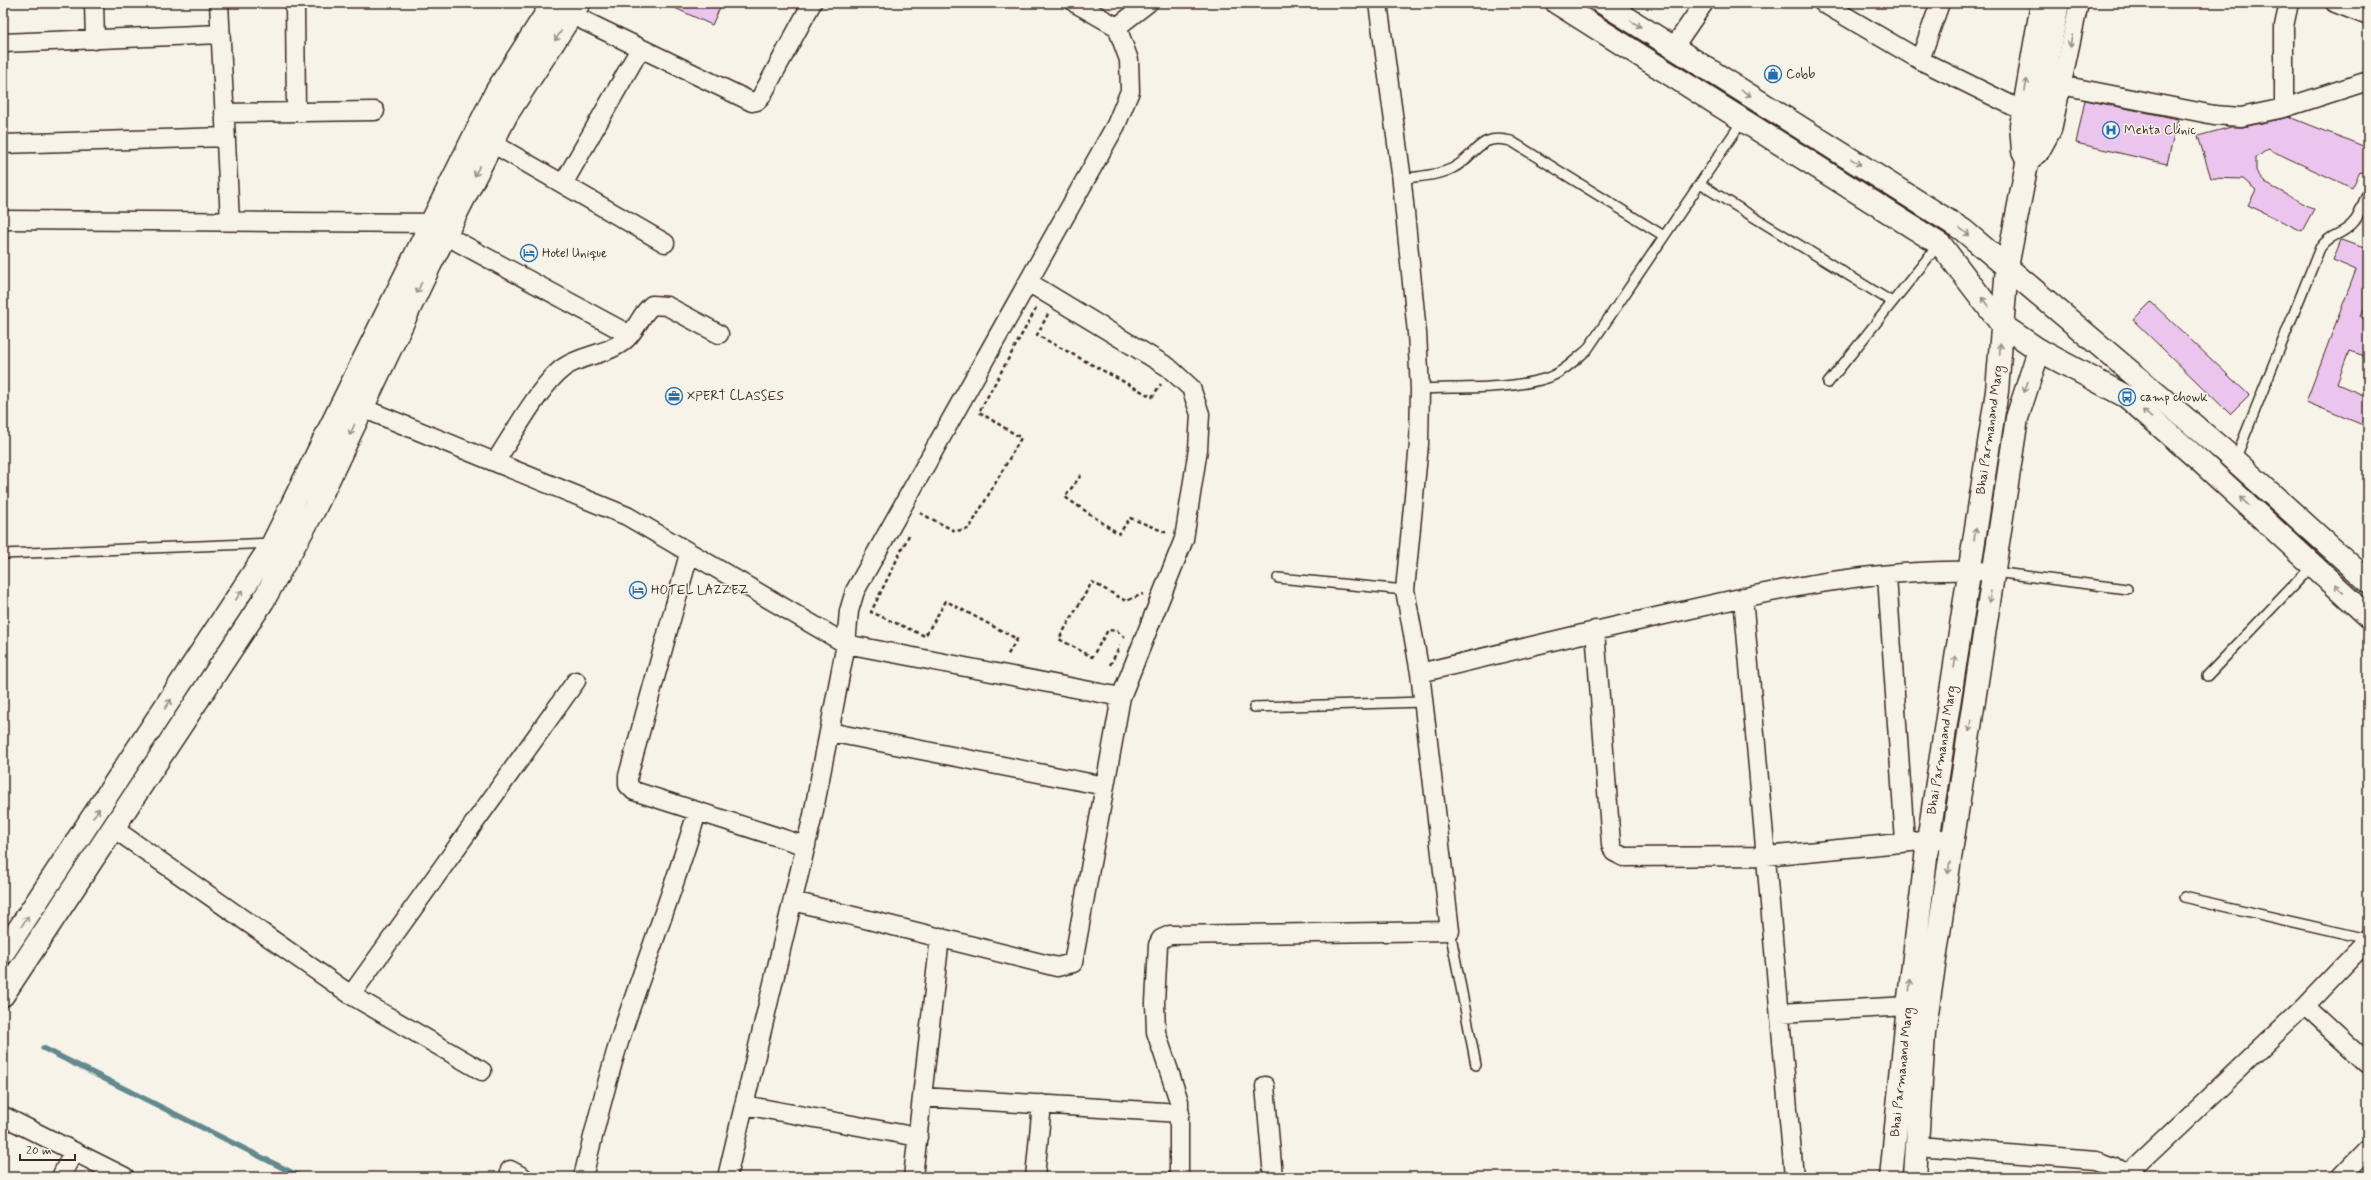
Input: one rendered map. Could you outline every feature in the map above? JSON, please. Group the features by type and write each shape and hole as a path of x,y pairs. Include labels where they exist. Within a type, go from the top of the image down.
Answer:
{"main road":[{"path":"443,227 496,92 553,3"},
{"path":"1556,3 1939,244 2002,325 2039,350 2127,397 2199,460 2368,616"},
{"path":"1603,3 1963,230 2235,461 2368,581"},
{"name":"Bhai Parmanand Marg","path":"1891,1177 1908,1006 1928,841 1997,391 2007,267 2058,3"},
{"path":"6,983 113,828 263,601 285,542 443,227 492,143 507,114 575,9"},
{"name":"Bhai Parmanand Marg","path":"1915,1177 1924,1033 1953,838 2017,418 2039,350"},
{"path":"3,953 285,542"}],"street":[{"path":"94,3 95,40"},
{"path":"219,3 230,221"},
{"path":"295,3 296,112"},
{"path":"575,9 640,49 746,101 758,101 812,3"},
{"path":"727,1177 806,846 846,644 849,611 854,591 1116,126 1130,91 1129,60 1117,27 1075,3"},
{"path":"1117,27 1148,3"},
{"path":"1179,1177 1180,1113 1175,1089 1162,1057 1156,1032 1155,1003 1158,945 1161,939 1165,936 1450,930 1420,673 1405,590 1419,444 1420,389 1417,333 1402,179 1378,3"},
{"path":"1673,48 1704,3"},
{"path":"1823,3 1920,60 2022,110"},
{"path":"1920,60 1940,3"},
{"path":"2040,3 2022,110 2019,139 2021,151 2027,164 2040,152 2047,142 2052,130 2079,3"},
{"path":"2284,108 2284,26 2289,3"},
{"path":"2335,3 2368,16"},
{"path":"3,43 221,34"},
{"path":"563,184 640,49"},
{"path":"2061,85 2214,114 2241,117 2284,108 2368,81"},
{"path":"224,113 375,112"},
{"path":"3,144 225,137"},
{"path":"492,143 665,243"},
{"path":"3,220 230,221 443,227 630,335"},
{"path":"793,901 1057,967 1073,963 1121,697 1184,539 1198,450 1200,414 1191,388 1168,367 1028,282"},
{"path":"495,462 550,380 564,368 608,350 630,335 646,310 652,305 659,304 667,306 719,334"},
{"path":"353,404 627,516 689,554 846,644 1121,697"},
{"path":"689,554 628,780 628,785 634,790 697,812 806,846"},
{"path":"1420,673 1595,630 1743,597 1849,579 1969,570 1994,572"},
{"path":"1887,576 1906,842"},
{"path":"1743,597 1794,1177"},
{"path":"1595,630 1611,844 1614,852 1624,857 1766,856 1953,838"},
{"path":"352,995 576,681"},
{"path":"829,732 1105,786"},
{"path":"583,1177 617,1048 676,883 697,812"},
{"path":"113,828 352,995 482,1072"},
{"path":"913,1177 940,937"},
{"path":"1918,1146 2096,1160 2113,1166 2128,1176 2305,1006 2368,940"},
{"path":"1780,1013 1908,1006"},
{"path":"2305,1006 2368,1064"},
{"path":"1265,1086 1273,1177"},
{"path":"922,1097 1180,1113"},
{"path":"1035,1177 1042,1104"},
{"path":"744,1105 918,1137"},
{"path":"3,1116 125,1177"},
{"path":"2341,1177 2368,1149"},
{"path":"61,1177 73,1152"}],"lane":[{"path":"1420,389 1515,384 1547,378 1569,366 1587,350 1744,120"},
{"path":"1402,179 1452,168 1486,140 1498,138 1511,141 1664,236"},
{"path":"1700,184 1892,302"},
{"path":"2235,461 2320,248 2327,239 2352,224 2357,219 2366,196"},
{"path":"1828,383 1939,244"},
{"path":"3,554 285,542"},
{"path":"2207,676 2313,565"},
{"path":"1994,572 2127,590"},
{"path":"1278,578 1405,590"},
{"path":"1254,707 1423,702"},
{"path":"2184,897 2368,940"},
{"path":"1450,930 1476,1065"}],"path":[{"path":"917,520 920,513 955,532 969,529 1021,438 979,412 1037,307 1049,312 1037,335 1152,397 1165,378"},
{"path":"1081,475 1065,497 1119,534 1130,518 1165,532 1164,539"},
{"path":"910,534 871,612 925,636 946,601 1017,639 997,672"},
{"path":"1110,664 1125,638 1117,631 1108,630 1092,657 1059,639 1092,582 1126,601 1148,591"}],"building":[{"path":"664,3 722,3 712,25"},
{"path":"2085,100 2178,119 2167,164 2076,143"},
{"path":"2290,117 2368,148 2368,174 2360,172 2352,188 2268,149 2256,158 2256,171 2265,183 2314,209 2302,231 2248,205 2256,190 2243,179 2211,178 2198,136 2231,127 2243,127"},
{"path":"2341,240 2364,248 2368,242 2368,298 2361,317 2368,320 2368,357 2349,351 2337,384 2368,397 2368,427 2306,402 2356,270 2333,260"},
{"path":"2151,302 2249,395 2230,414 2133,320"}],"waterway":[{"path":"43,1048 301,1177"}],"place":[{"name":"Cobb","path":"1773,74"},
{"name":"Mehta Clinic","path":"2111,130"},
{"name":"Hotel Unique","path":"529,253"},
{"name":"XPERT CLASSES","path":"674,396"},
{"name":"camp chowk","path":"2127,397"},
{"name":"HOTEL LAZZEZ","path":"638,590"}]}
